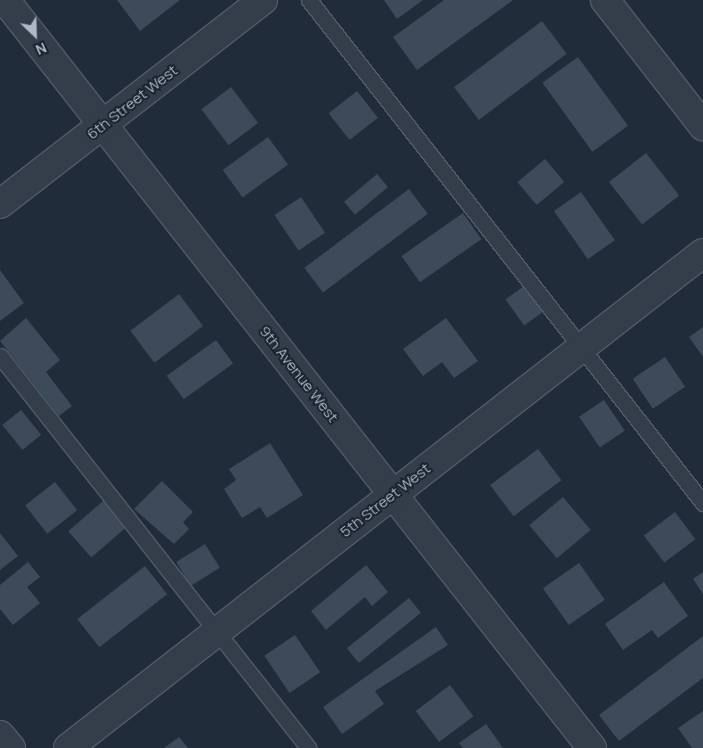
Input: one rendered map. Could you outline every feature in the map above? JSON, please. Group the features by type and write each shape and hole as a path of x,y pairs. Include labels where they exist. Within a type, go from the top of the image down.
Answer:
{"street":[{"name":"9th Avenue West","path":"5,0 592,748"},
{"name":"6th Street West","path":"0,204 263,0"},
{"path":"605,0 703,126"},
{"name":"5th Street West","path":"68,748 703,253"},
{"path":"0,734 11,748"}],"lane":[{"path":"309,0 583,346 703,503"},
{"path":"0,356 308,748"}],"building":[{"path":"117,0 180,0 140,31"},
{"path":"384,0 423,0 397,19"},
{"path":"444,0 513,0 417,70 393,37"},
{"path":"542,21 567,54 479,120 454,87"},
{"path":"578,57 628,126 592,152 542,83"},
{"path":"231,87 258,123 229,145 201,109"},
{"path":"357,91 378,118 350,140 329,113"},
{"path":"268,137 288,165 243,197 223,170"},
{"path":"646,153 679,196 642,224 609,182"},
{"path":"545,159 564,182 537,205 517,182"},
{"path":"377,174 388,187 355,215 344,202"},
{"path":"409,189 428,214 323,293 304,268"},
{"path":"581,192 615,240 588,259 554,211"},
{"path":"301,197 325,233 299,251 274,215"},
{"path":"463,213 481,239 420,282 402,256"},
{"path":"0,270 24,303 0,321"},
{"path":"524,286 543,312 524,325 505,300"},
{"path":"179,294 203,326 154,363 130,331"},
{"path":"26,318 60,360 46,372 72,406 59,416 0,341"},
{"path":"446,318 478,361 454,378 442,362 423,376 403,349"},
{"path":"703,327 703,357 689,337"},
{"path":"216,340 233,363 184,399 167,376"},
{"path":"665,357 685,387 653,409 633,379"},
{"path":"604,400 625,431 600,447 579,417"},
{"path":"21,410 41,435 22,450 2,425"},
{"path":"270,443 303,495 267,518 260,507 242,518 224,489 236,480 229,469"},
{"path":"538,449 561,480 514,516 490,485"},
{"path":"162,481 193,512 183,522 189,529 174,544 134,509"},
{"path":"55,482 77,510 47,534 25,505"},
{"path":"563,497 591,530 557,558 529,525"},
{"path":"103,501 126,527 91,558 68,531"},
{"path":"675,512 695,539 664,563 644,535"},
{"path":"0,533 18,556 0,570"},
{"path":"205,544 220,568 191,586 176,562"},
{"path":"28,562 40,577 27,587 40,603 13,625 0,609 0,585"},
{"path":"579,563 605,600 569,625 543,588"},
{"path":"366,565 388,592 372,606 365,597 326,630 311,611"},
{"path":"145,566 167,594 99,647 77,619"},
{"path":"703,572 703,594 693,579"},
{"path":"664,582 688,616 658,638 652,630 623,650 605,624"},
{"path":"409,598 421,613 359,663 347,648"},
{"path":"436,627 448,645 375,691 384,704 342,734 323,707"},
{"path":"295,635 320,672 289,693 264,656"},
{"path":"703,636 703,678 619,741 599,715"},
{"path":"450,685 473,716 439,742 416,711"},
{"path":"703,711 703,748 692,748 678,728"},
{"path":"486,724 503,748 463,748 459,743"},
{"path":"179,737 188,748 164,748"}]}
